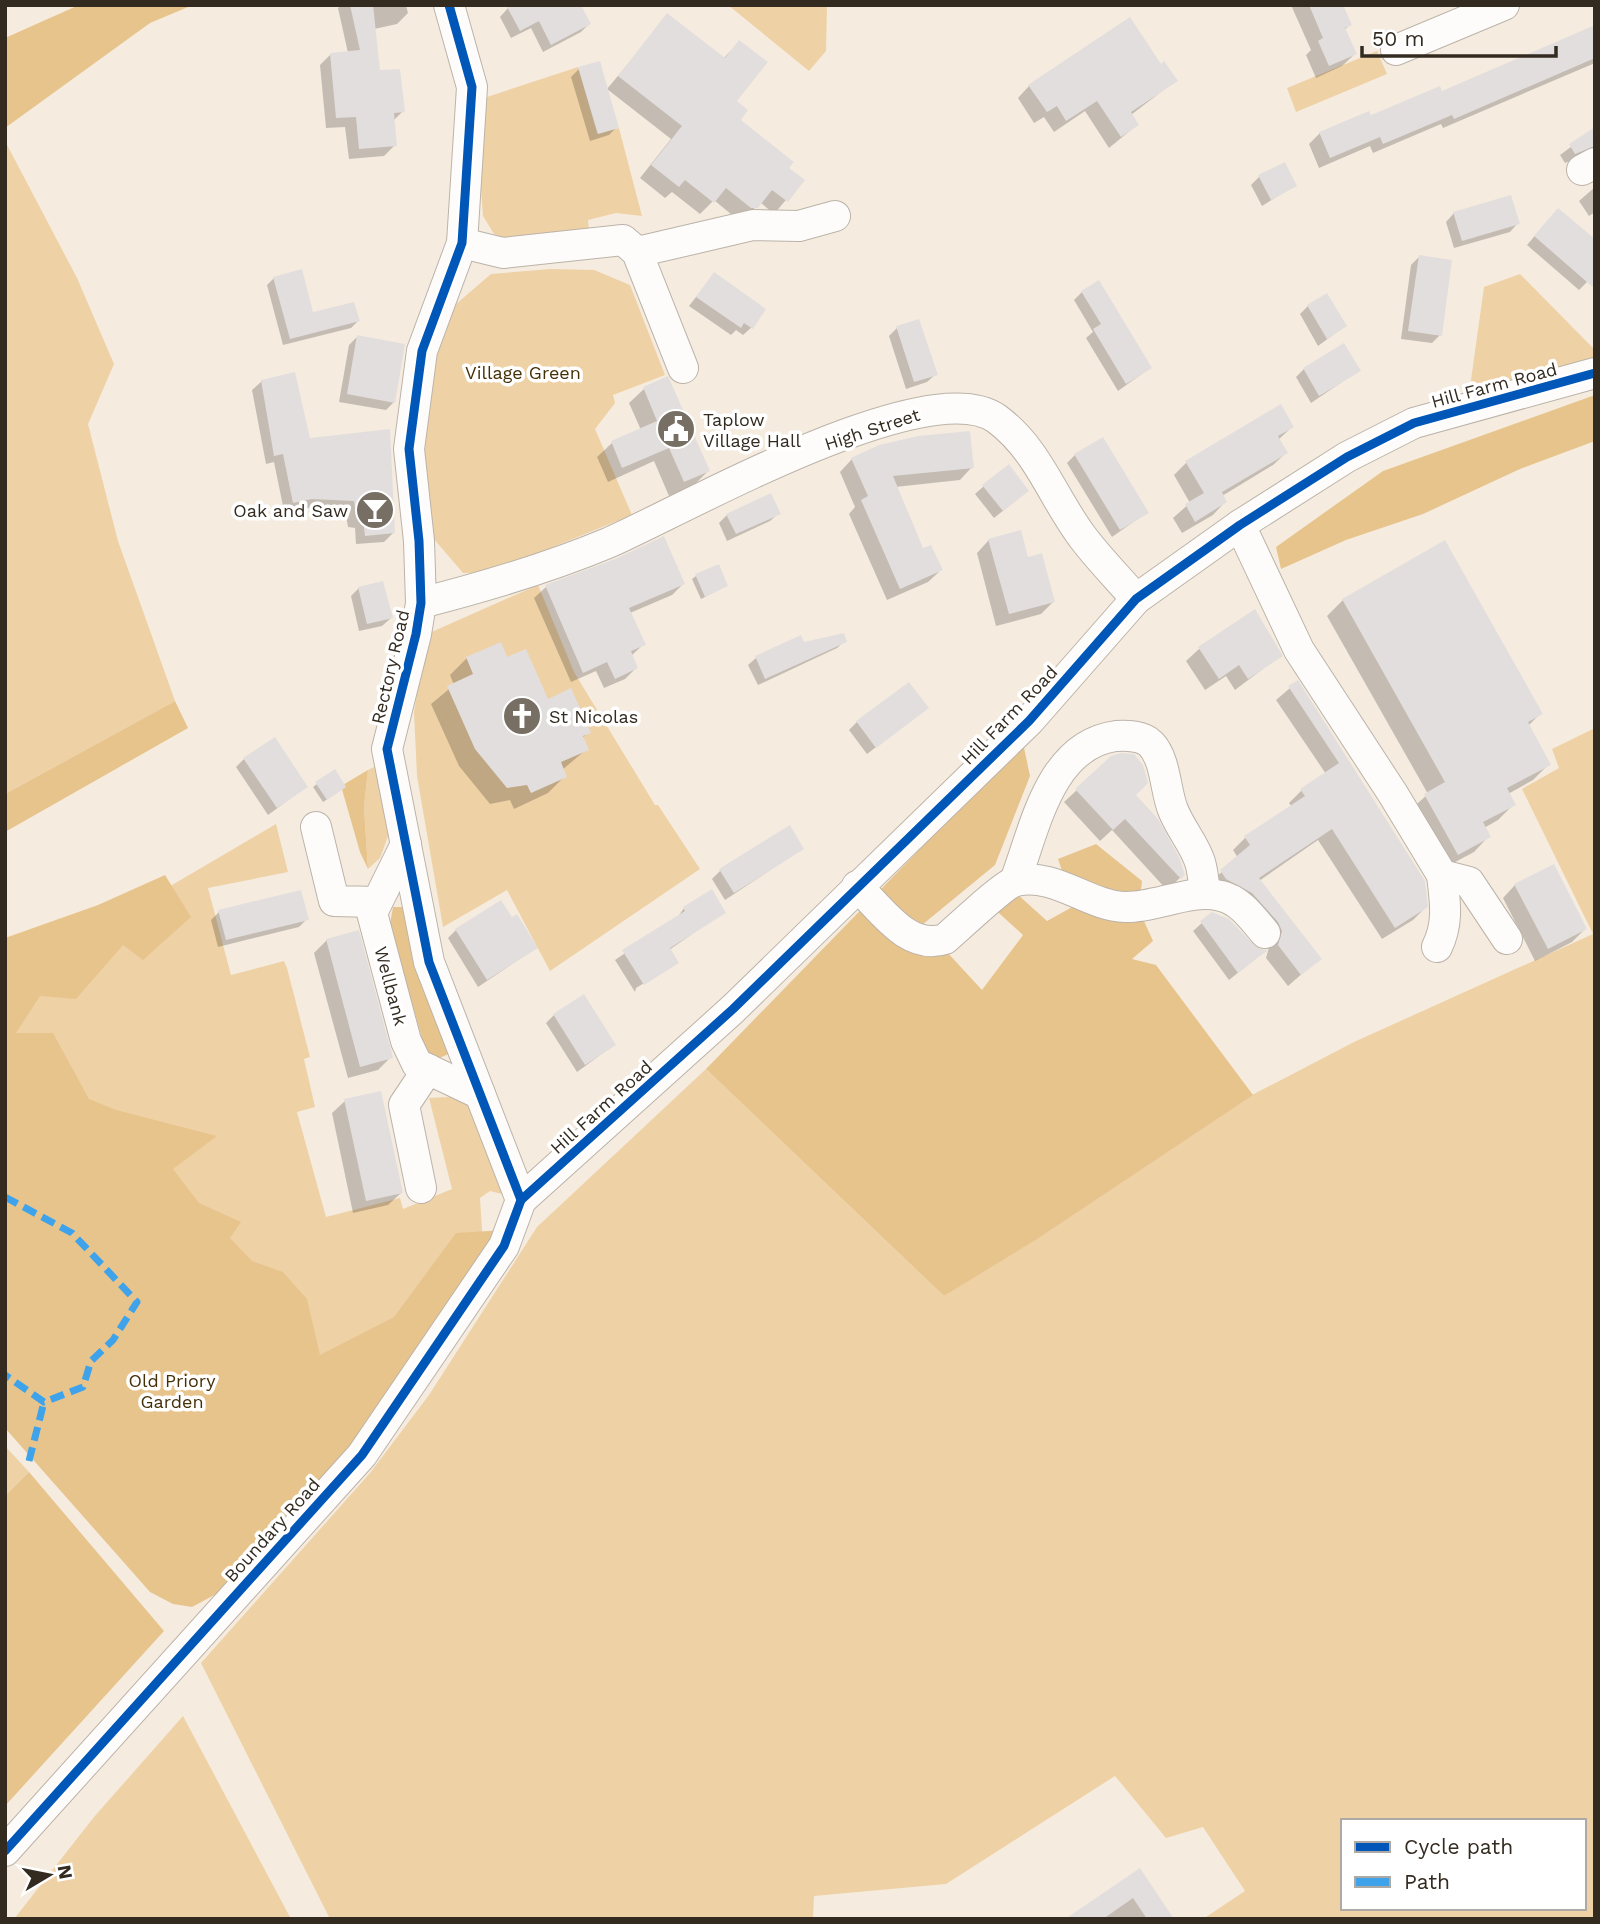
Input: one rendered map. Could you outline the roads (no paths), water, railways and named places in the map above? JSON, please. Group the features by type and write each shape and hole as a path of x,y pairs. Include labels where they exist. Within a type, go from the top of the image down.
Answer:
{"street":[{"name":"Rectory Road","path":"449,5 472,87 462,243 422,351 409,449 419,541 421,603 416,634 387,749 429,962 522,1200"},
{"path":"1396,50 1504,5"},
{"path":"637,252 754,225 799,226 835,216"},
{"path":"462,243 503,253 623,240 637,252 683,368"},
{"name":"Hill Farm Road","path":"522,1200 733,1009 1029,721 1136,599 1240,525 1347,457 1414,424 1595,373"},
{"name":"High Street","path":"421,603 478,588 608,543 782,460 905,415 956,406 995,417 1028,448 1083,538 1136,599"},
{"path":"1240,525 1299,650 1394,793 1442,875 1446,917 1444,933 1437,947"},
{"path":"857,886 908,936 931,944 946,939 1015,881 1047,797 1070,755 1097,739 1119,735 1140,737 1151,743 1158,755 1172,808 1199,860 1205,894"},
{"path":"316,827 334,901 377,902"},
{"name":"Wellbank","path":"406,844 372,913 406,1041 417,1064 480,1094"},
{"path":"1442,875 1469,883 1507,939"},
{"path":"1015,881 1040,881 1074,891 1105,905 1126,908 1205,894 1224,896 1236,902 1265,933"},
{"path":"421,1188 404,1105 428,1069"},
{"name":"Boundary Road","path":"5,1851 362,1455 504,1245 522,1200"}],"place":[{"name":"Taplow Village Hall","path":"676,429"},
{"name":"Oak and Saw","path":"375,510"},
{"name":"St Nicolas","path":"522,716"}],"park label":[{"name":"Village Green","path":"523,372"},
{"name":"Old Priory Garden","path":"172,1390"}]}
